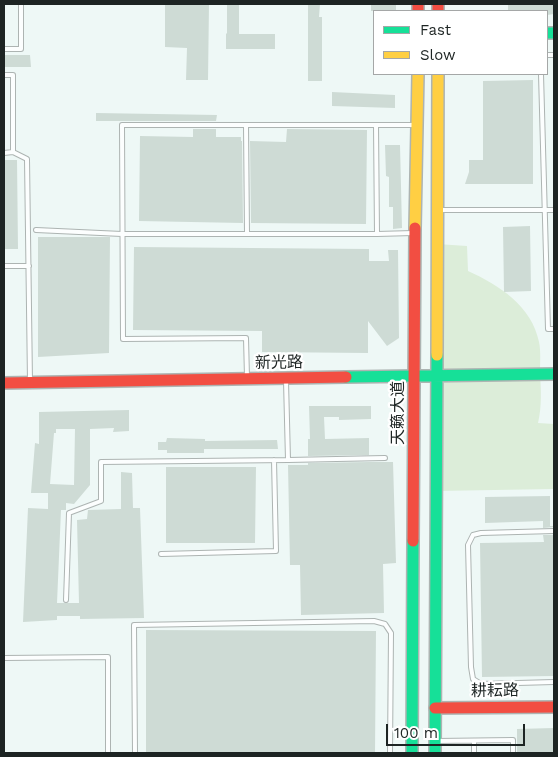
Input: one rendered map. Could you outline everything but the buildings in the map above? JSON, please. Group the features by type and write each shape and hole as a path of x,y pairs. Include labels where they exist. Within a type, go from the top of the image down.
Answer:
{"main road":[{"name":"天籁大道","path":"412,753 415,377 414,233 418,75"},
{"path":"435,747 438,75"},
{"name":"新光路","path":"4,383 554,374"},
{"name":"耕耘路","path":"436,708 554,707"}],"lane":[{"path":"4,49 21,49 21,4"},
{"path":"4,75 13,75 13,152"},
{"path":"541,75 548,329 554,329"},
{"path":"248,380 246,338 122,339 122,125 417,125"},
{"path":"246,125 247,234"},
{"path":"376,125 377,234"},
{"path":"4,152 13,152 28,159 30,383"},
{"path":"437,210 554,210"},
{"path":"36,230 122,234 414,233"},
{"path":"4,266 29,266"},
{"path":"286,379 288,460"},
{"path":"66,600 70,513 101,501 101,462 385,458"},
{"path":"161,554 276,551 274,460"},
{"path":"554,531 481,533 473,535 468,545 473,679 481,684 554,682"},
{"path":"135,753 134,624 374,621 385,624 391,633 390,753"},
{"path":"4,658 108,657 108,753"},
{"path":"435,747 474,740 513,740 513,753"},
{"path":"474,740 474,753"}],"green space":[{"path":"437,244 467,246 468,271 491,283 512,298 522,307 535,329 540,353 541,398 538,423 554,424 553,489 436,491"}],"traffic: fast":[{"path":"548,33 554,33"},
{"path":"435,753 437,355"},
{"path":"346,377 554,374"},
{"path":"412,753 413,541"}],"traffic: slow":[{"path":"415,228 418,75"},
{"path":"437,355 438,75"}],"traffic: jam":[{"path":"418,4 418,10"},
{"path":"438,4 438,10"},
{"path":"413,541 415,228"},
{"path":"4,383 346,377"},
{"path":"435,708 554,707"}]}
